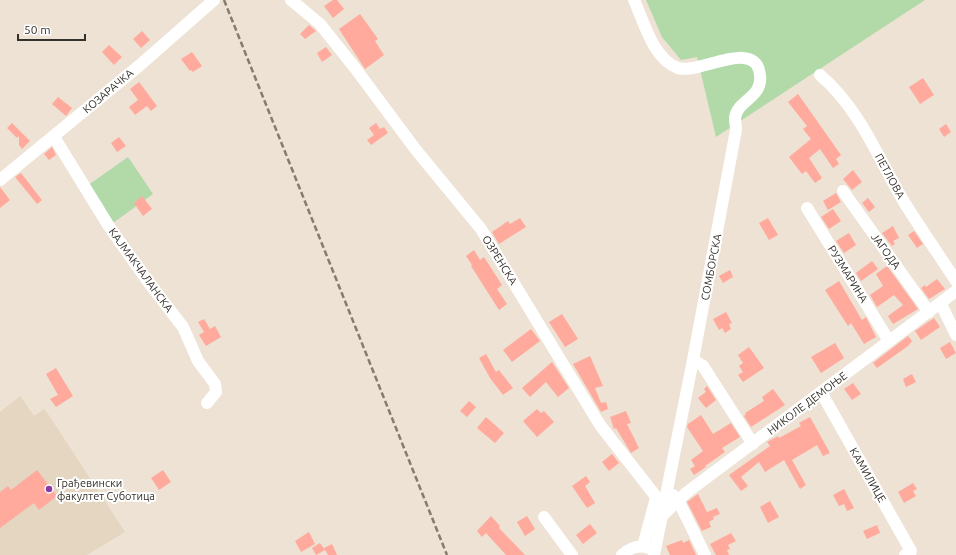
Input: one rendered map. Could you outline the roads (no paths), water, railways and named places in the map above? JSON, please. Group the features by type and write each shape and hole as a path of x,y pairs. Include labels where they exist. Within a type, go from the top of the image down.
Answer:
{"street":[{"name":"КОЗАРАЧКА","path":"0,180 214,0"},
{"name":"ОЗРЕНСКА","path":"291,0 320,24 416,150 481,229 600,424 654,494 656,498 643,546"},
{"name":"СОМБОРСКА","path":"634,0 654,45 662,56 680,69 731,59 746,58 758,67 760,77 756,92 741,106 735,118 736,130 655,552"},
{"name":"ПЕТЛОВА","path":"820,75 837,90 862,125 904,202 956,281"},
{"name":"КАЈМАКЧАЛАНСКА","path":"54,136 110,228 149,283 183,327 198,361 215,384 216,392 207,403"},
{"name":"ЈАГОДА","path":"843,191 929,312"},
{"name":"РУЗМАРИНА","path":"807,208 889,341"},
{"name":"НИКОЛЕ ДЕМОЊЕ","path":"661,516 678,500 889,341 941,304 956,291"},
{"path":"941,304 956,335"},
{"path":"693,360 703,366 753,444"},
{"name":"КАМИЛИЦЕ","path":"821,392 911,551 906,555"},
{"path":"667,489 678,500 705,555"},
{"path":"544,517 572,555"},
{"path":"622,555 630,548 643,546 655,552"}],"railway":[{"path":"224,0 447,555"}],"place":[{"name":"Грађевински факултет Суботица","path":"49,489"}]}
